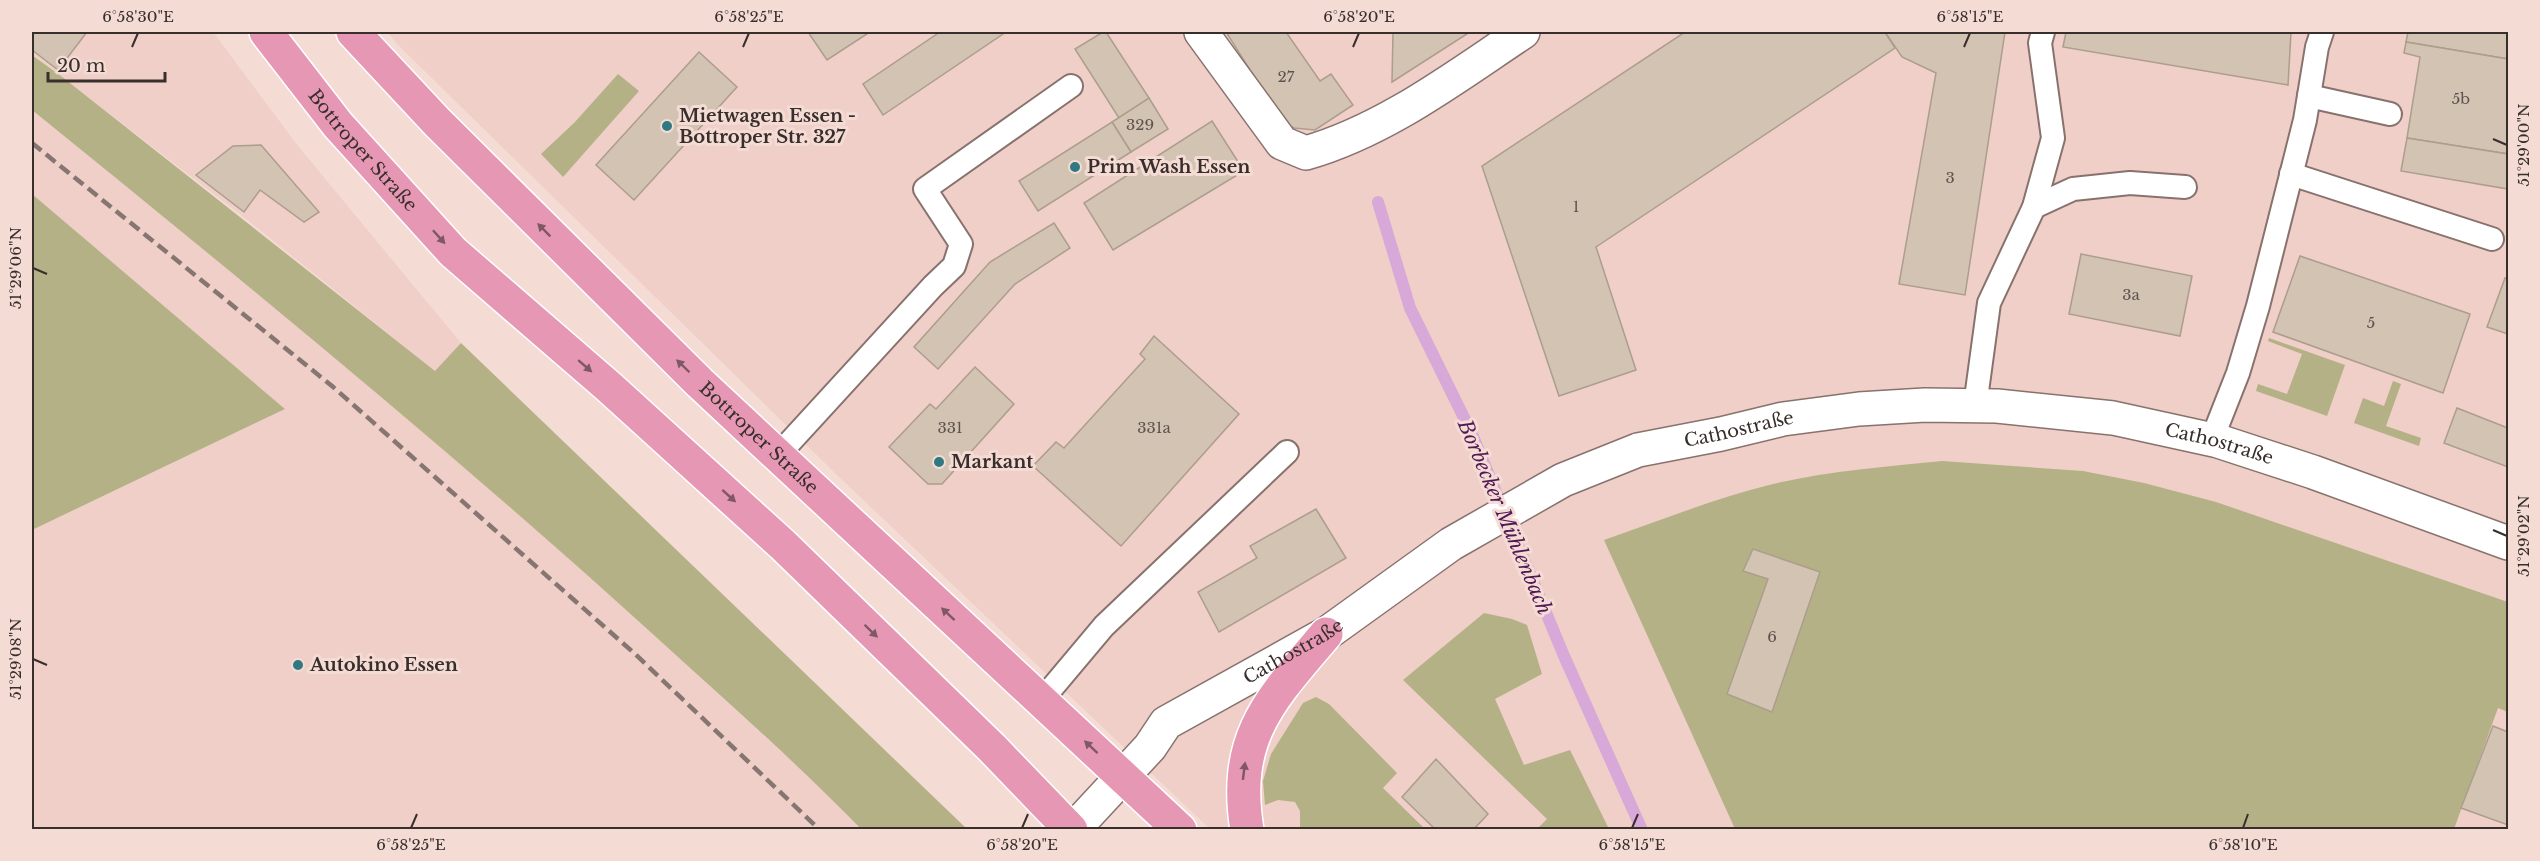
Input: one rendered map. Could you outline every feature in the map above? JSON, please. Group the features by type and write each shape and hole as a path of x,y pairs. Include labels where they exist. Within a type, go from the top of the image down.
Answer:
{"main road":[{"name":"Bottroper Straße","path":"266,32 338,124 453,252 609,387 783,545 992,748 1072,830"},
{"name":"Bottroper Straße","path":"360,35 437,122 700,383 779,454 1180,830"},
{"path":"1247,830 1243,783 1246,756 1254,734 1276,693 1326,634"}],"street":[{"path":"1201,32 1282,143 1306,153 1335,145 1398,112 1523,32"},
{"name":"Cathostraße","path":"1072,830 1150,747 1166,723 1326,634 1451,544 1563,480 1638,450 1721,434 1783,418 1859,408 1925,405 1975,406 2113,418 2212,439 2313,472 2508,543"}],"lane":[{"path":"1975,406 1989,303 2034,207 2053,138 2040,43 2043,32"},
{"path":"2212,439 2244,351 2291,174 2322,32"},
{"path":"779,454 954,266 961,244 925,189 1071,86"},
{"path":"2309,96 2390,114"},
{"path":"2291,174 2492,239"},
{"path":"2034,207 2073,189 2130,183 2185,187"},
{"path":"1041,701 1104,626 1287,452"}],"shaded area":[{"path":"32,32 213,32 298,146 461,343 436,372 250,222 32,54"},
{"path":"388,32 2508,32 2508,829 1210,829 837,475 396,43"},
{"path":"32,55 435,371 461,343 967,829 861,829 760,732 503,501 269,303 32,110"},
{"path":"618,74 639,91 563,177 541,154 575,122"},
{"name":"Autokino Essen","path":"32,110 285,315 559,548 818,785 861,829 32,830 32,530 285,409 32,194"},
{"path":"32,194 285,409 32,530"},
{"path":"2269,338 2345,365 2327,416 2256,391 2258,384 2287,394 2302,354 2268,341"},
{"path":"2393,381 2401,384 2386,426 2421,438 2419,446 2354,423 2363,398 2384,406"},
{"path":"1942,461 2083,471 2144,483 2216,502 2508,602 2508,712 2498,708 2454,829 1735,829 1604,540 1707,504 1790,480"},
{"path":"1484,613 1527,625 1542,674 1495,699 1524,765 1570,750 1609,829 1537,829 1547,819 1403,680"},
{"path":"1316,697 1329,704 1397,773 1383,788 1425,829 1300,829 1300,811 1295,802 1278,800 1265,805 1263,781 1271,754 1303,703"}],"building":[{"path":"32,32 87,32 58,70 32,50"},
{"path":"808,32 870,32 827,60"},
{"path":"940,32 1006,32 883,115 863,84"},
{"name":"Prim Wash Essen","path":"1106,32 1149,98 1119,118 1075,49"},
{"path":"1226,32 1286,32 1320,81 1331,74 1353,105 1315,130 1294,128 1283,122"},
{"path":"1393,32 1470,32 1392,82"},
{"path":"1685,32 1885,32 1895,48 1596,247 1636,370 1559,396 1482,166"},
{"path":"1885,32 2005,32 1965,295 1899,284 1936,73 1902,57"},
{"path":"2066,32 2291,32 2288,85 2063,47"},
{"path":"2408,32 2508,32 2508,59 2406,42"},
{"path":"2406,42 2508,59 2508,154 2407,138 2420,57 2404,53"},
{"name":"Mietwagen Essen - Bottroper Str. 327","path":"699,52 737,87 634,200 596,165"},
{"name":"Prim Wash Essen","path":"1149,98 1168,129 1131,152 1112,122"},
{"path":"1212,121 1244,171 1113,250 1084,203"},
{"name":"Prim Wash Essen","path":"1112,122 1131,152 1038,211 1019,181"},
{"path":"2407,138 2508,154 2508,189 2401,171"},
{"path":"261,145 319,212 304,222 260,190 244,212 196,175 233,146"},
{"path":"1054,223 1070,248 1015,284 938,369 914,347 990,262"},
{"path":"2081,254 2192,276 2180,336 2069,314"},
{"path":"2300,256 2470,314 2443,393 2273,332"},
{"path":"2505,278 2508,279 2508,334 2487,327"},
{"path":"1154,336 1239,414 1121,546 1033,466 1056,442 1064,448 1145,359 1140,354"},
{"path":"975,367 1014,404 942,484 928,484 889,447 930,404 936,409"},
{"path":"2457,408 2508,428 2508,467 2444,443"},
{"path":"1316,509 1346,558 1219,632 1198,592 1257,558 1250,546"},
{"path":"1753,549 1820,572 1772,712 1727,694 1768,579 1743,571"},
{"path":"2493,726 2508,732 2508,825 2461,808"},
{"path":"1436,759 1488,814 1473,830 1436,830 1402,797"}],"waterway":[{"name":"Borbecker Mühlenbach","path":"1378,202 1410,308 1472,434 1564,656 1642,830"}],"railway":[{"path":"32,143 332,386 634,653 820,830"}],"place":[{"name":"Mietwagen Essen - Bottroper Str. 327","path":"667,126"},
{"name":"Prim Wash Essen","path":"1075,167"},
{"name":"Markant","path":"939,462"},
{"name":"Autokino Essen","path":"298,665"}]}
